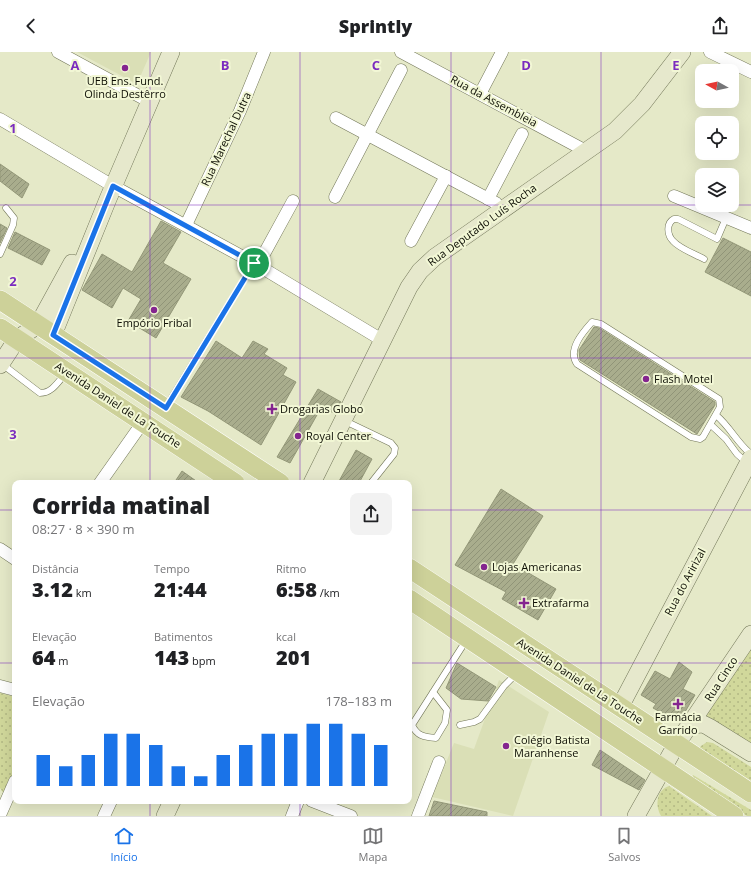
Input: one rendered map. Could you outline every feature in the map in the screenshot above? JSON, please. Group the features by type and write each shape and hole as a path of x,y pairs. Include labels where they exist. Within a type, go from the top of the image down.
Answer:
{"main road":[{"path":"38,353 45,330 111,192 171,52"},
{"name":"Rua Deputado Luís Rocha","path":"313,480 409,287 420,271 494,204 586,151 615,131 629,118 682,52"},
{"name":"Avenida Daniel de La Touche","path":"0,300 275,480"},
{"name":"Avenida Daniel de La Touche","path":"0,328 230,480"},
{"path":"1,364 17,339 45,330"},
{"name":"Rua do Aririzal","path":"620,707 750,458"},
{"name":"Avenida Daniel de La Touche","path":"412,570 751,793"},
{"path":"412,600 734,816"},
{"name":"Rua Cinco","path":"640,814 662,768 676,745 691,725 751,634"},
{"path":"691,725 703,724 751,753"},
{"path":"676,745 674,760 681,780"},
{"path":"165,816 171,804"}],"street":[{"name":"Rua Marechal Dutra","path":"186,225 240,111 264,52"},
{"name":"Rua da Assembleia","path":"402,52 586,151"},
{"path":"480,94 502,52"},
{"path":"710,52 751,72"},
{"path":"65,54 150,102"},
{"path":"335,197 402,70"},
{"path":"336,118 446,176 494,204 522,134"},
{"path":"0,119 111,192 186,225 256,264 382,340"},
{"path":"411,241 446,176"},
{"path":"674,196 751,228"},
{"path":"256,264 293,202"},
{"path":"102,480 143,422"},
{"path":"0,549 12,557"},
{"path":"0,686 12,689"},
{"path":"418,816 439,762"},
{"path":"1,807 12,787"},
{"path":"104,816 110,804"},
{"path":"292,816 297,804"},
{"path":"320,804 351,816"}],"lane":[{"path":"0,254 13,225 14,218 6,208"},
{"path":"704,259 672,241 668,230 669,224 674,219 678,219 717,239 726,218"},
{"path":"166,408 256,264"},
{"path":"592,322 601,324 718,399 720,405 716,416 700,439 691,437 577,364 573,356 574,347 592,322"},
{"path":"1,364 40,393 46,393 52,390 67,372"},
{"path":"716,416 733,432 750,458"},
{"path":"343,420 391,443 395,448 394,454 372,480"},
{"path":"711,425 750,458"},
{"path":"432,692 447,710 445,722 436,738 423,737 415,732 412,725 432,692 468,638"},
{"path":"460,726 480,719 504,686 518,672"}],"shaded area":[{"name":"UEB Ens. Fund. Olinda Destêrro","path":"77,52 151,52 137,84"},
{"path":"751,642 751,746 705,716"},
{"name":"Colégio Batista Maranhense","path":"499,680 549,712 513,816 432,797 454,743 474,749"},
{"path":"0,693 12,696 12,776 4,794 0,788"},
{"path":"707,742 713,743 751,767 751,783 698,750"},
{"path":"693,775 751,810 751,816 747,816 694,781 692,777"},
{"path":"669,786 712,816 661,816 657,803 659,795 661,791"}],"building":[{"path":"0,164 29,184 22,198 0,181"},
{"path":"161,221 181,232 163,263 191,279 156,338 128,321 141,299 123,288 112,308 82,290 102,254 132,272"},
{"path":"0,224 7,228 0,243"},
{"path":"15,232 50,250 42,265 8,248"},
{"path":"723,238 751,252 751,296 705,272"},
{"name":"Flash Motel","path":"594,327 599,328 715,402 715,405 697,434 580,360 579,350"},
{"path":"216,341 242,358 253,341 268,349 264,354 287,368 283,375 296,382 261,445 208,411 181,397"},
{"name":"Royal Center","path":"318,389 341,402 335,414 322,406 290,463 277,457"},
{"path":"356,450 372,459 361,480 340,480"},
{"path":"182,471 195,480 176,480"},
{"path":"501,489 543,516 513,564 556,589 538,620 502,599 506,592 455,565"},
{"path":"679,662 692,672 683,689 695,695 679,722 653,708 656,704 641,695 655,671 670,679"},
{"path":"457,663 496,687 488,701 461,699 446,688"},
{"path":"600,750 645,780 639,790 592,765"},
{"path":"434,801 487,812 487,816 429,816"}],"place":[{"name":"UEB Ens. Fund. Olinda Destêrro","path":"125,68"},
{"name":"Empório Fribal","path":"154,310"},
{"name":"Flash Motel","path":"646,379"},
{"name":"Drogarias Globo","path":"272,409"},
{"name":"Royal Center","path":"298,436"},
{"name":"Lojas Americanas","path":"484,567"},
{"name":"Extrafarma","path":"524,603"},
{"name":"Farmácia Garrido","path":"678,704"},
{"name":"Colégio Batista Maranhense","path":"506,746"}],"route":[{"path":"113,186 254,263 166,408 53,335 113,186"}]}
